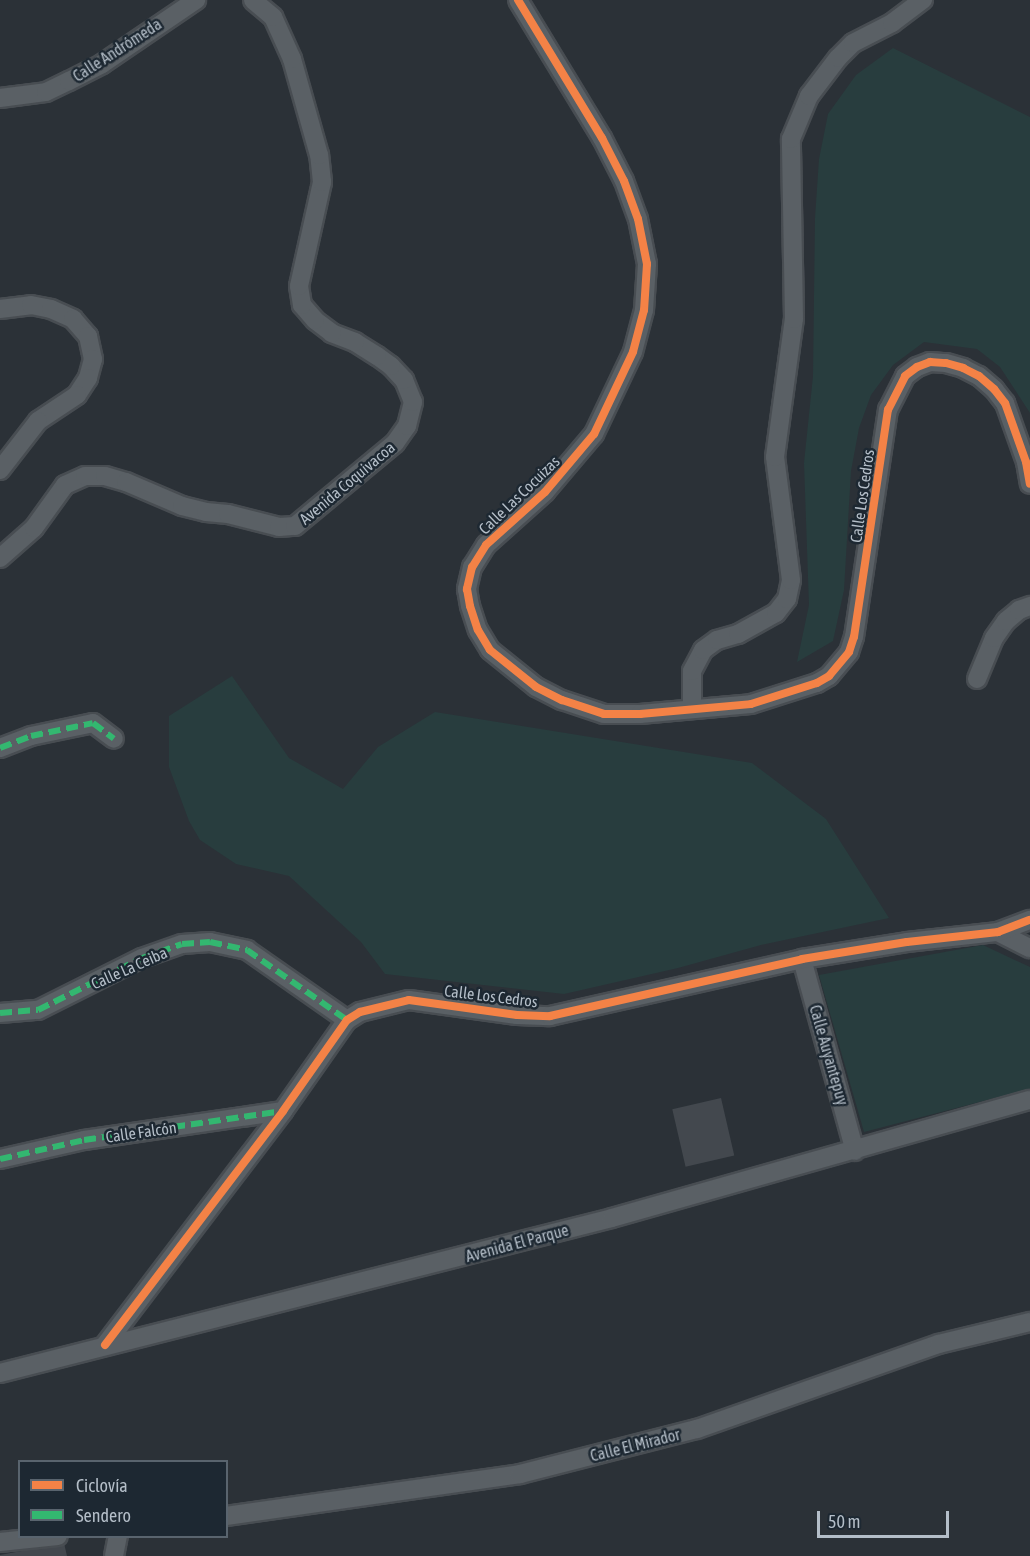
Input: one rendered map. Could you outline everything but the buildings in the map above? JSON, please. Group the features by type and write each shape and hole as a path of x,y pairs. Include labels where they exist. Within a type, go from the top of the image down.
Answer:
{"street":[{"name":"Calle Andrómeda","path":"0,98 46,92 69,81 102,64 196,0"},
{"name":"Avenida Coquivacoa","path":"0,558 34,528 65,485 85,476 105,476 126,482 182,506 206,512 228,514 279,527 295,526 394,443 407,426 413,402 404,380 391,366 377,356 355,342 332,333 302,305 299,286 322,182 319,155 292,59 273,17 253,0"},
{"name":"Calle Las Cocuizas","path":"518,0 602,138 624,181 638,219 647,264 644,310 633,352 594,434 545,492 486,545 472,567 467,588 470,606 478,630 490,650 521,676 562,700 604,714 640,714 692,708"},
{"path":"692,708 692,671 703,650 717,640 738,634 776,613 787,599 791,580 775,458 794,319 791,139 809,96 838,58 853,43 892,23 923,0"},
{"path":"0,309 31,305 51,309 73,319 88,336 93,359 88,378 77,395 38,421 0,470"},
{"name":"Calle Los Cedros","path":"692,708 719,708 751,704 817,683 834,671 849,652 858,618 888,410 900,383 917,367 930,362 946,363 979,376 994,389 1005,403 1026,462 1030,484"},
{"path":"977,679 994,638 1006,621 1019,610 1030,606"},
{"path":"0,748 31,736 93,723 114,739"},
{"name":"Calle Los Cedros","path":"105,1345 283,1111 347,1020 360,1011 409,1000 517,1015 550,1016 802,959 907,942 998,932 1030,920"},
{"path":"998,932 1030,948"},
{"name":"Calle La Ceiba","path":"0,1013 38,1010 142,958 182,944 210,942 247,950 347,1020"},
{"name":"Calle Auyantepuy","path":"802,959 855,1151"},
{"name":"Avenida El Parque","path":"0,1373 105,1345 323,1293 855,1151 1030,1100"},
{"name":"Calle Falcón","path":"0,1160 84,1140 283,1111"},
{"name":"Calle El Mirador","path":"228,1516 520,1474 697,1429 939,1344 1030,1322"},
{"path":"0,1542 39,1538"},
{"path":"114,1556 117,1538"}],"green space":[{"path":"893,48 1030,117 1030,413 1000,367 977,349 924,342 893,365 871,395 859,428 851,471 844,590 833,641 797,662 809,605 804,463 813,376 815,218 819,159 828,114 856,75"},
{"path":"232,676 289,758 343,789 378,747 435,712 752,763 826,819 889,918 761,945 678,968 564,994 385,974 361,942 289,876 236,864 200,840 189,821 169,767 169,716"},
{"path":"983,945 1030,967 1030,1089 864,1132 819,975"}],"marked path":[{"path":"0,748 31,736 93,723 114,739"},
{"path":"0,1013 38,1010 142,958 182,944 210,942 247,950 347,1020"},
{"path":"0,1159 84,1140 283,1111"}],"cycle path":[{"path":"518,0 602,138 624,181 638,219 647,264 644,310 633,352 594,434 545,492 486,545 472,567 467,589 470,606 478,630 490,650 536,687 562,700 604,714 640,714 751,704 817,683 829,676 849,652 854,637 888,410 905,376 917,367 930,362 946,363 963,368 979,376 994,389 1005,403 1026,462 1030,484"},
{"path":"105,1345 283,1111 347,1020 360,1012 409,1000 517,1015 550,1016 802,959 907,942 998,932 1030,920"}]}
